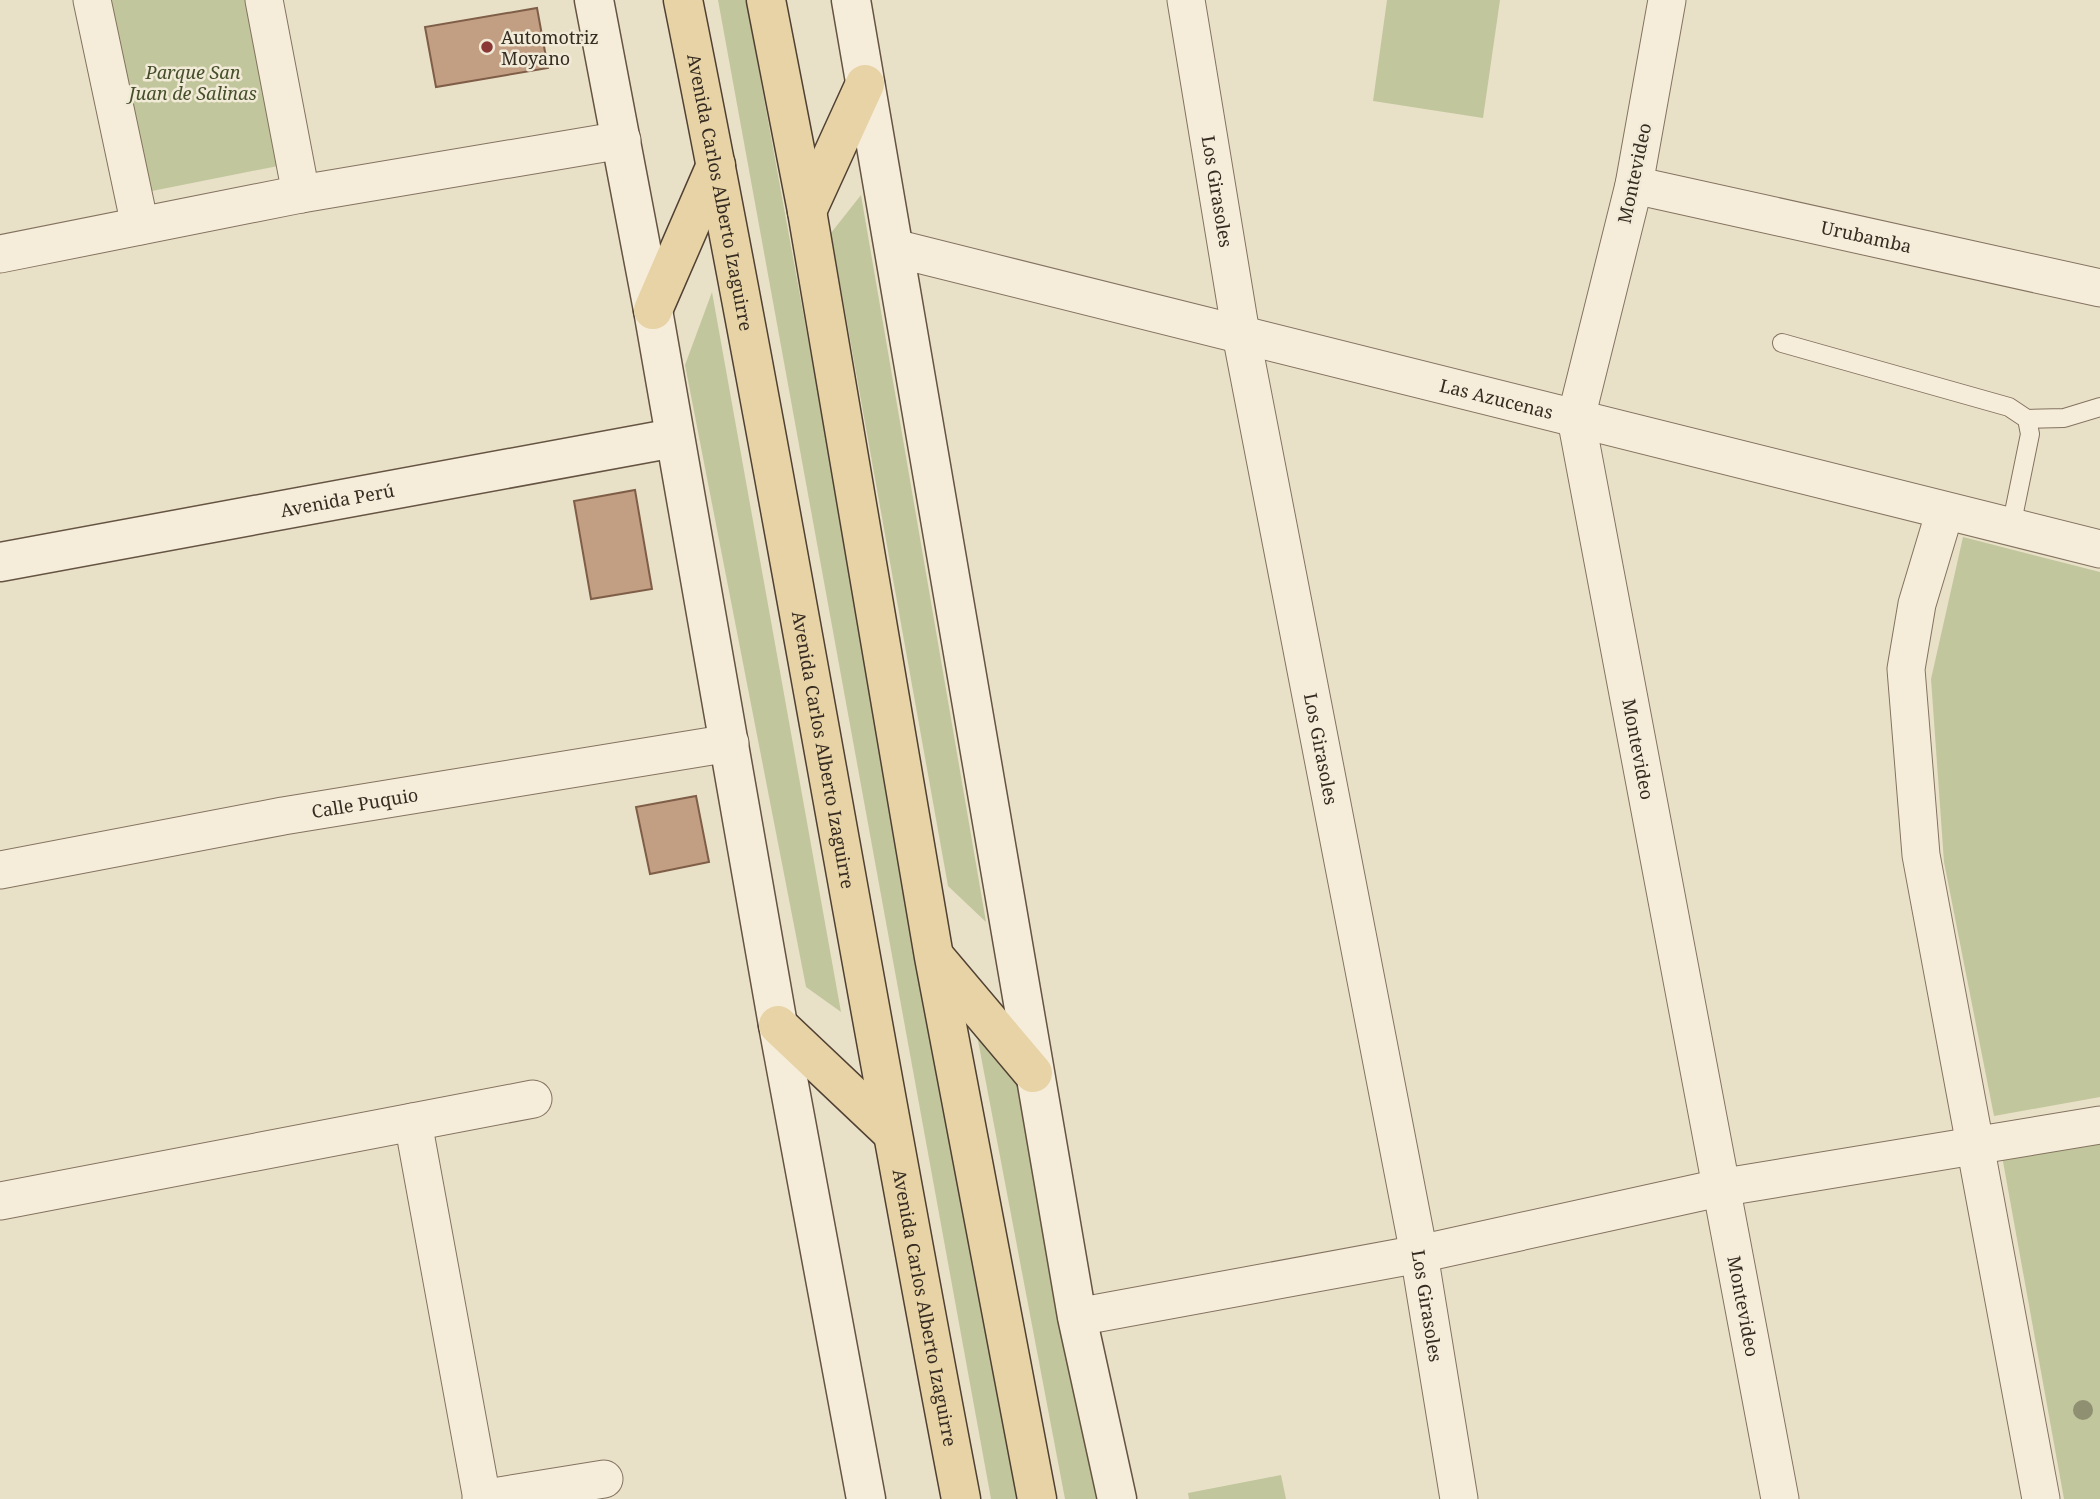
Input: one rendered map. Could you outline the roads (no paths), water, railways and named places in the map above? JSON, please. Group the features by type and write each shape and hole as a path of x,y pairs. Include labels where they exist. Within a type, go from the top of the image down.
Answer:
{"main road":[{"name":"Avenida Carlos Alberto Izaguirre","path":"683,0 716,165 890,1131 961,1499"},
{"path":"766,0 807,211 934,957 1037,1499"},
{"path":"807,211 865,84"},
{"path":"653,310 716,165"},
{"path":"934,957 1034,1073"},
{"path":"778,1025 890,1131"}],"street":[{"path":"92,0 140,226"},
{"path":"264,0 301,194"},
{"path":"594,0 653,310 778,1025 866,1499"},
{"path":"851,0 1077,1317 1117,1499"},
{"name":"Los Girasoles","path":"1186,0 1241,334 1419,1254 1459,1499"},
{"name":"Montevideo","path":"1667,0 1634,185 1576,418 1719,1188 1780,1499"},
{"path":"0,254 301,194 622,140"},
{"name":"Urubamba","path":"1634,185 2100,288"},
{"name":"Las Azucenas","path":"894,248 2100,549"},
{"name":"Avenida Perú","path":"0,562 674,438"},
{"path":"1945,511 1917,604 1906,669 1921,855 2041,1499"},
{"name":"Calle Puquio","path":"0,870 283,816 730,743"},
{"path":"0,1201 533,1099"},
{"path":"413,1122 482,1499 604,1479"},
{"path":"1077,1317 1419,1254 1719,1188 2100,1125"}],"lane":[{"path":"1782,343 2009,407 2027,419 2064,418 2100,407"},
{"path":"2011,527 2030,434 2027,419"}],"place":[{"name":"Automotriz Moyano","path":"487,47"}],"park label":[{"name":"Parque San Juan de Salinas","path":"193,82"}]}
